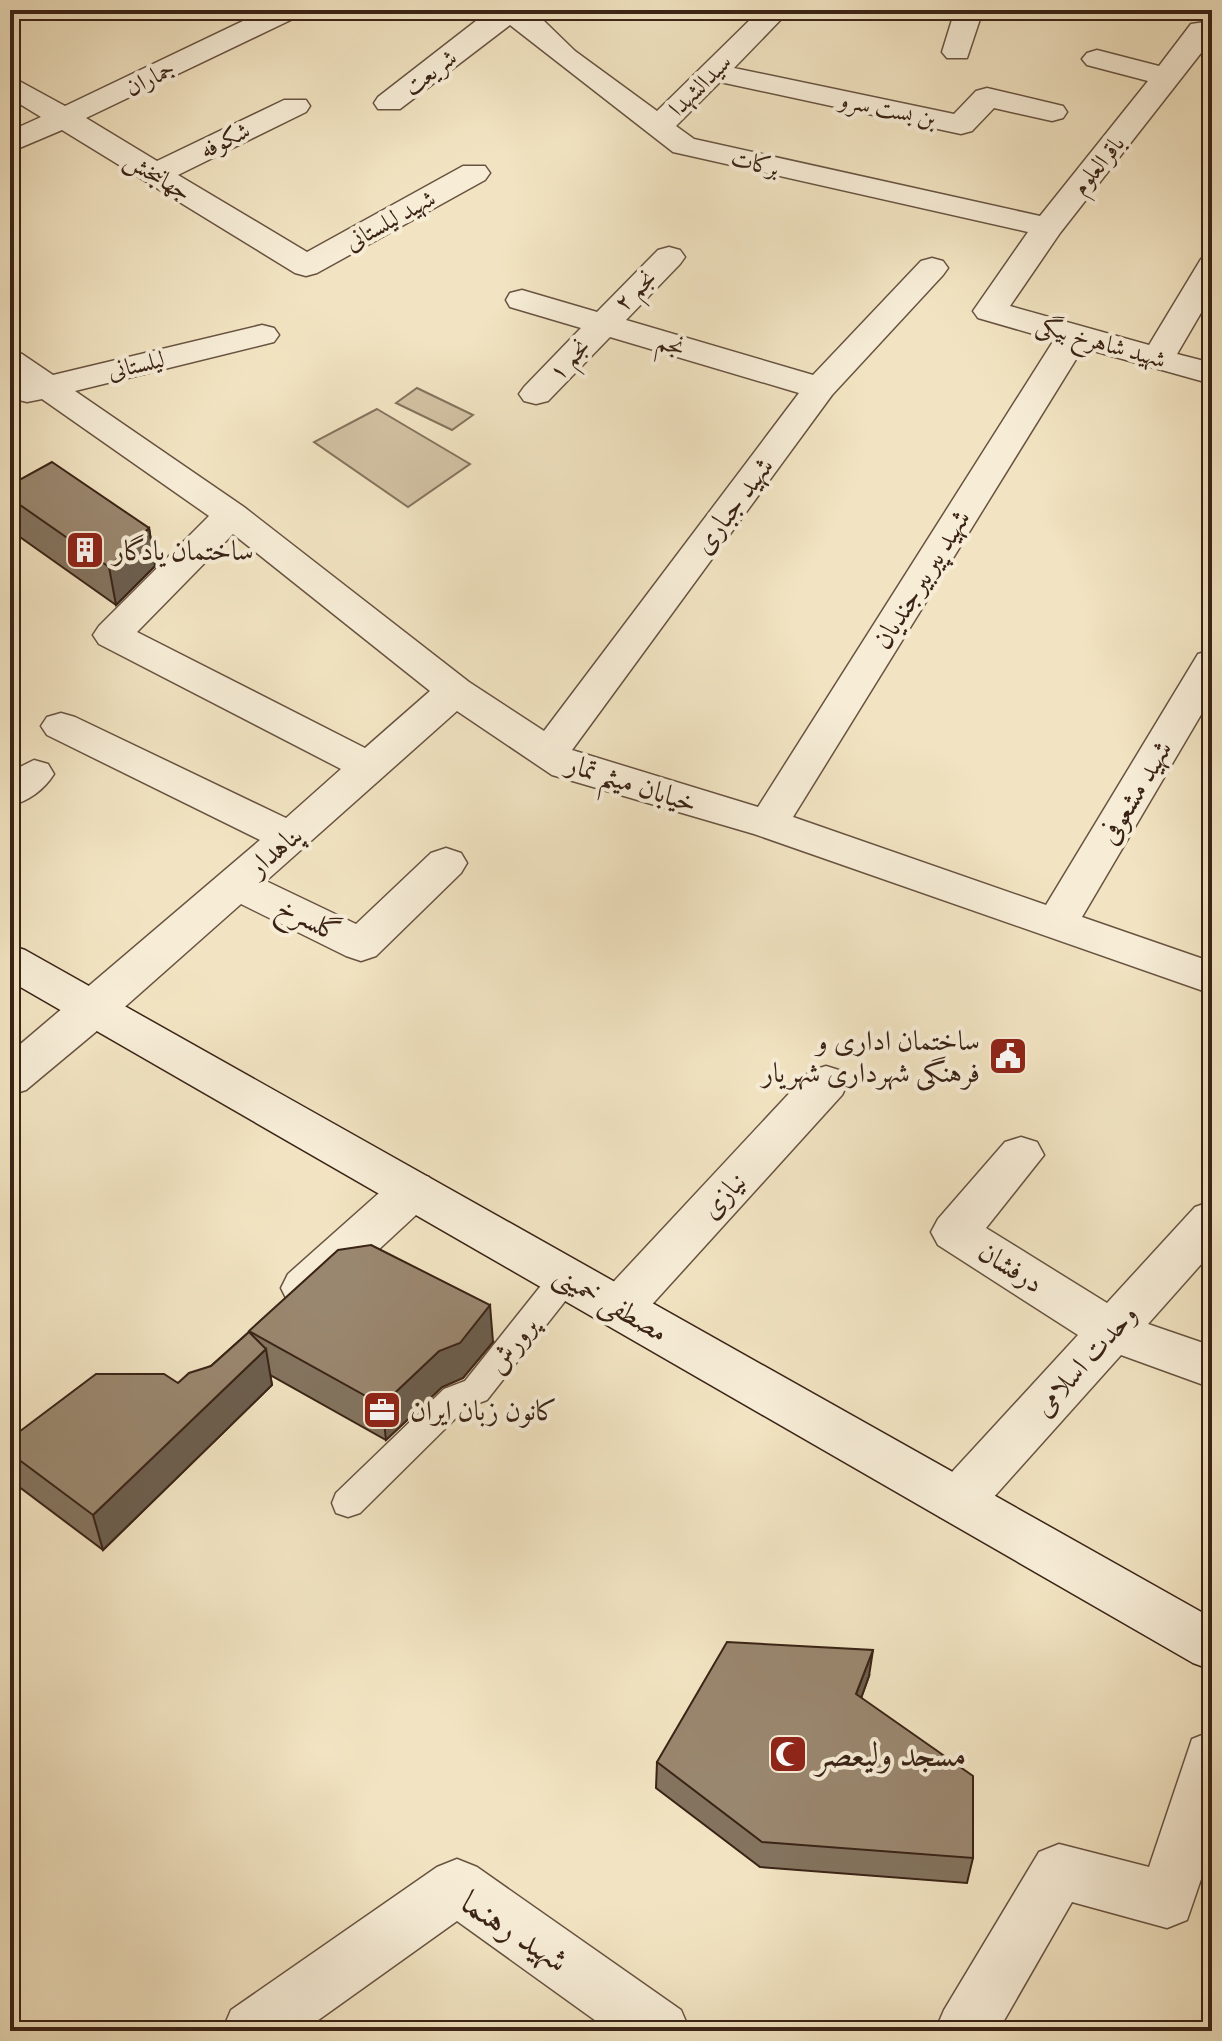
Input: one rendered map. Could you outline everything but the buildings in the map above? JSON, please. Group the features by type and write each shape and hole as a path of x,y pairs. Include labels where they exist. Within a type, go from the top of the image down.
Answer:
{"street":[{"name":"جماران","path":"10,143 289,10"},
{"name":"سیدالشهدا","path":"658,127 776,10"},
{"path":"957,52 969,10"},
{"name":"برکات","path":"506,11 551,26 565,57 684,146 1048,227"},
{"name":"شریعت","path":"389,103 506,11"},
{"name":"باقرالعلوم","path":"990,311 1048,227 1128,129 1164,76 1201,30 1212,30"},
{"path":"1097,59 1164,76"},
{"name":"بن بست سرو","path":"713,72 961,125 987,97 1052,112"},
{"name":"جهانبخش","path":"10,85 306,266"},
{"name":"شکوفه","path":"155,174 295,106"},
{"name":"شهید لیلستانی","path":"306,266 474,173"},
{"name":"نجم ۲","path":"601,323 669,257"},
{"path":"1158,358 1212,266"},
{"name":"شهید جباری","path":"548,754 820,388 932,268"},
{"name":"نجم","path":"522,300 820,388"},
{"name":"شهید شاهرخ بیگی","path":"990,311 1212,374"},
{"name":"نجم ۱","path":"536,394 601,323"},
{"name":"لیلستانی","path":"28,392 262,335"},
{"name":"شهید پیربیرجندیان","path":"768,824 1074,335"},
{"name":"خیابان میثم تمار","path":"10,361 28,392 231,515 455,691 566,765 768,824 1212,978"},
{"path":"231,515 112,635 369,767"},
{"name":"شهید مشعوفی","path":"1057,922 1212,663"},
{"name":"پناهدار","path":"10,1078 95,1009 455,691"},
{"path":"61,726 290,837"},
{"name":"گلسرخ","path":"236,884 361,945 446,863"},
{"name":"مصطفی خمینی","path":"10,961 1212,1646"},
{"name":"نیازی","path":"620,1307 826,1083"},
{"name":"درفشان","path":"1021,1155 955,1232 1112,1331"},
{"path":"278,1313 413,1190"},
{"name":"وحدت اسلامی","path":"958,1501 1212,1220"},
{"path":"1112,1331 1212,1367"},
{"path":"965,2031 1059,1871 1167,1900 1212,1757"},
{"name":"شهید رهنما","path":"252,2031 457,1887 660,2031"}],"lane":[{"name":"پرورش","path":"348,1503 455,1398 476,1391 566,1277"}],"shaded area":[{"path":"417,388 473,415 452,430 396,403"},
{"path":"377,409 470,464 408,507 314,442"}],"place":[{"name":"ساختمان یادگار","path":"85,550"},
{"name":"ساختمان اداری و فرهنگی شهرداری شهریار","path":"1008,1056"},
{"name":"کانون زبان ایران","path":"382,1410"},
{"name":"مسجد ولیعصر","path":"788,1754"}]}
